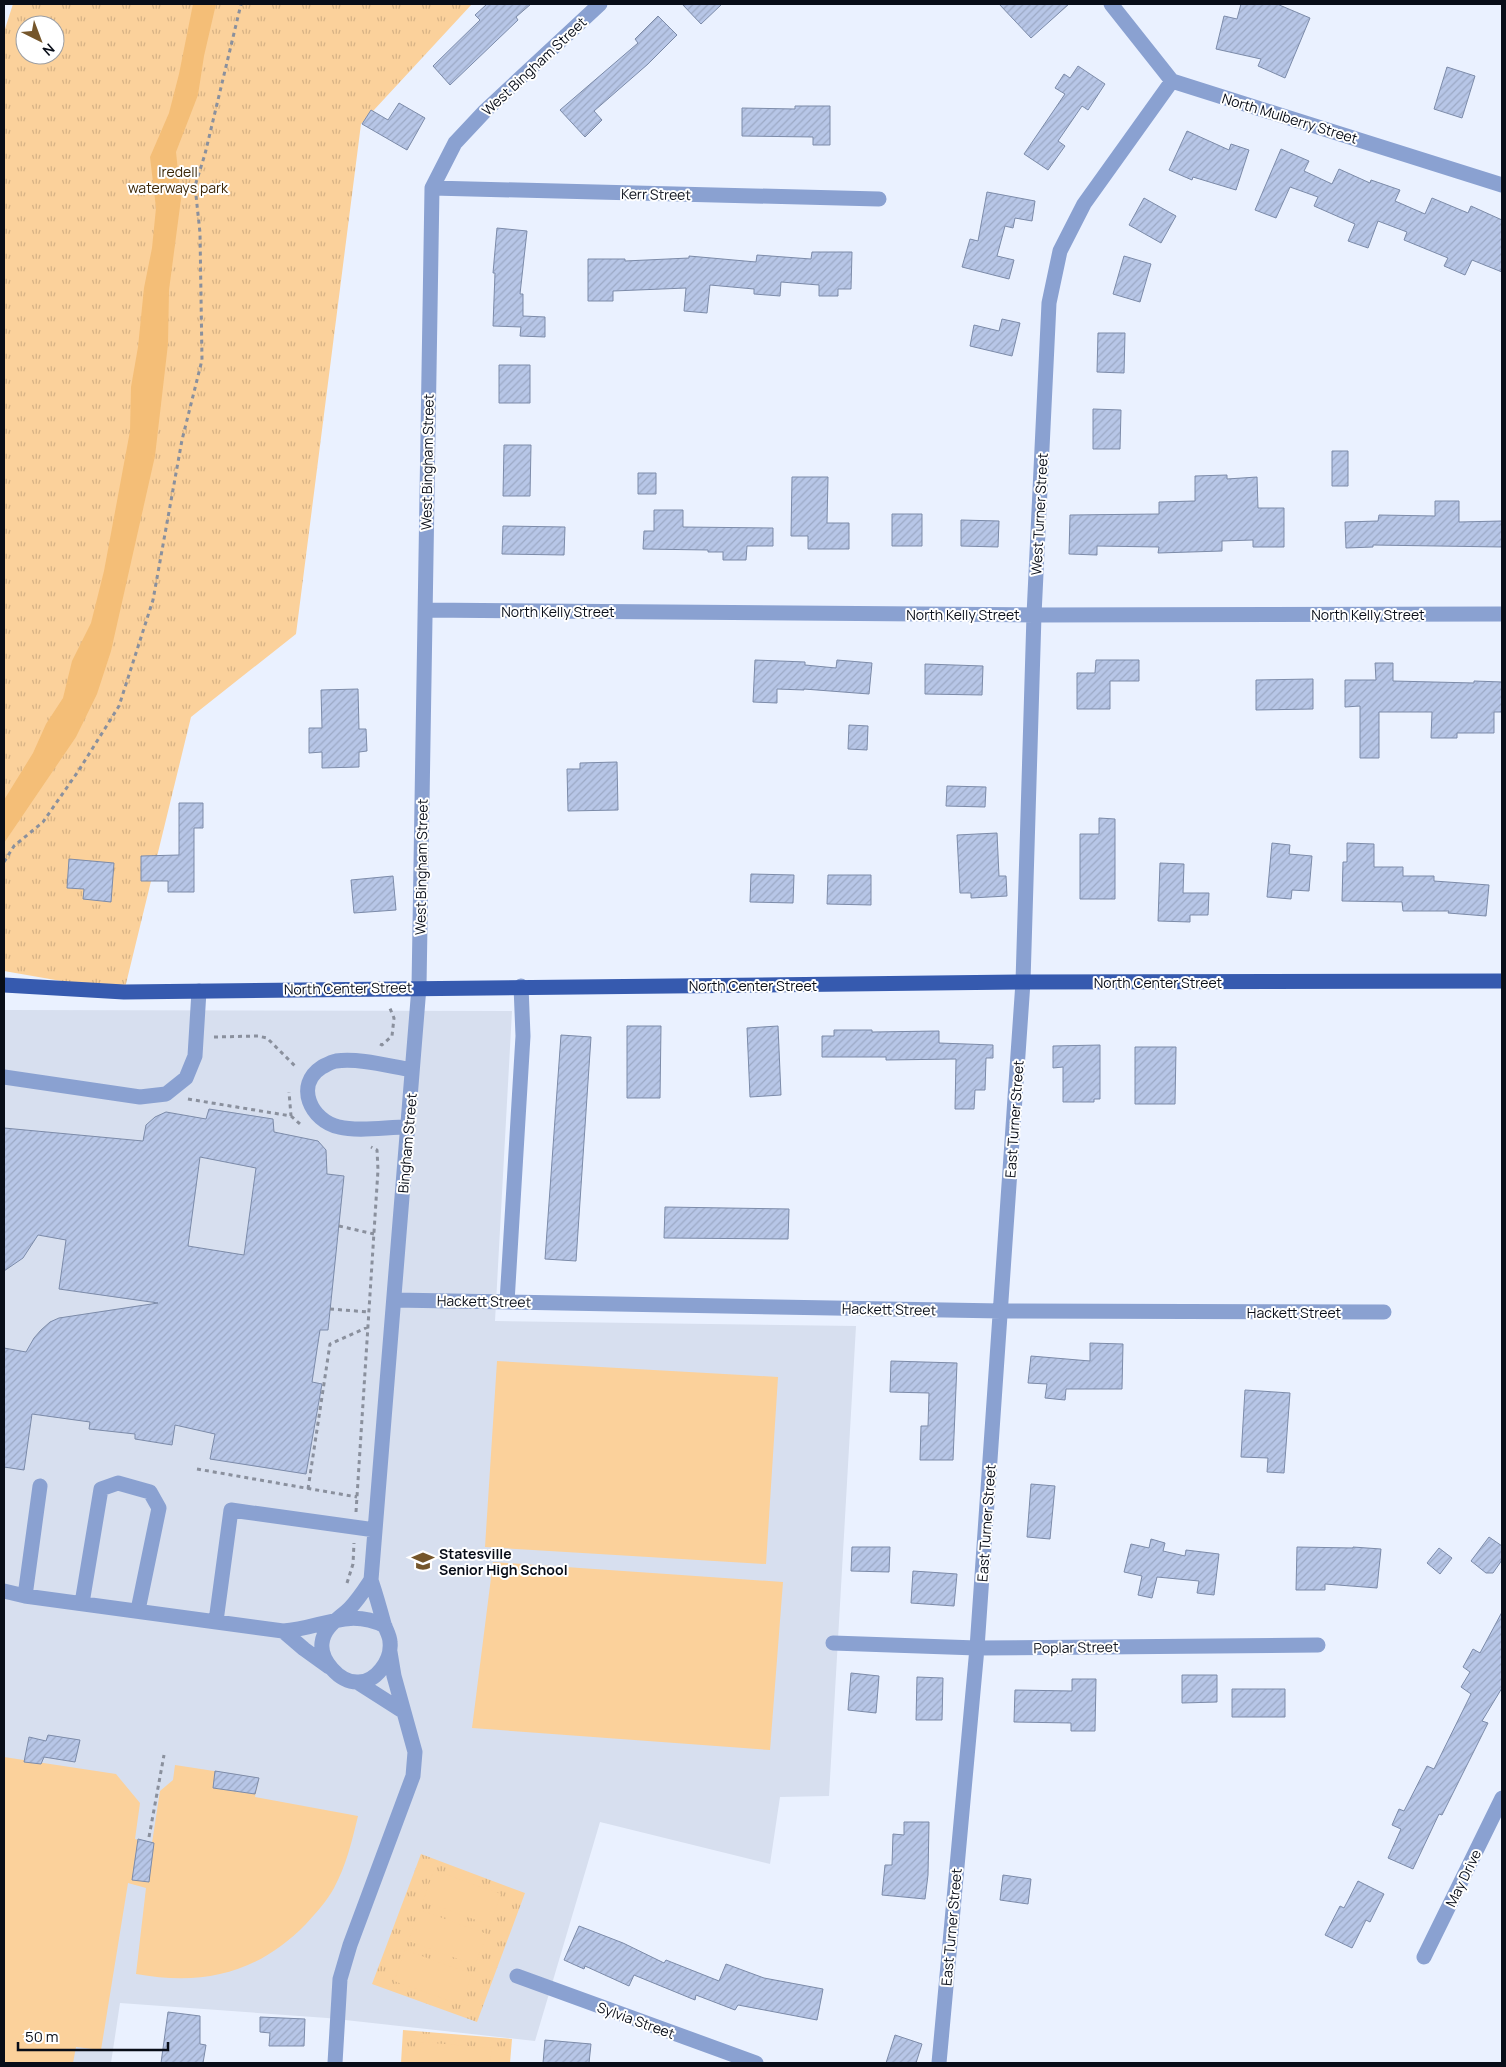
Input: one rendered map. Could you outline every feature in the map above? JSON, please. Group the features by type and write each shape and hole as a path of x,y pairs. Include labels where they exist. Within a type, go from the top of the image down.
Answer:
{"main road":[{"name":"North Center Street","path":"4,985 124,992 419,987 1022,982 1502,981"}],"street":[{"name":"West Bingham Street","path":"419,987 432,188 455,144 485,112 600,4"},
{"path":"1111,4 1172,81"},
{"name":"North Mulberry Street","path":"1172,81 1502,185"},
{"name":"West Turner Street","path":"1022,982 1034,615 1049,303 1060,251 1084,204 1172,81"},
{"name":"Kerr Street","path":"432,188 879,199"},
{"name":"North Kelly Street","path":"425,610 1034,615 1502,614"},
{"name":"East Turner Street","path":"939,2063 976,1648 1001,1311 1022,982"},
{"path":"507,1302 523,1036 521,986"},
{"name":"Bingham Street","path":"371,1580 419,987"},
{"path":"4,1077 140,1097 166,1094 186,1078 194,1056 199,990"},
{"path":"408,1127 338,1127 326,1122 312,1110 309,1103 308,1086 316,1071 334,1061 351,1061 412,1070"},
{"name":"Hackett Street","path":"394,1300 1001,1311 1384,1312"},
{"path":"82,1603 101,1489 118,1484 150,1492 159,1508 138,1610"},
{"path":"25,1596 40,1486"},
{"path":"216,1620 231,1510 375,1530"},
{"path":"331,1668 324,1656 322,1644 326,1630 350,1608 371,1580"},
{"path":"335,2063 340,1979 350,1944 413,1776 415,1752 394,1676 390,1641 371,1580"},
{"path":"4,1591 25,1596 216,1620 283,1631 300,1630 337,1619 372,1620 385,1626"},
{"path":"283,1631 342,1677 357,1682 404,1712"},
{"name":"Poplar Street","path":"833,1643 976,1648 1318,1645"},
{"path":"357,1682 374,1677 385,1665 390,1652"},
{"name":"May Drive","path":"1424,1957 1502,1798"},
{"name":"Sylvia Street","path":"517,1976 756,2063"}],"path":[{"path":"4,862 14,846 43,822 79,770 119,706 153,600 182,440 202,360 200,233 195,186 205,154 241,4"},
{"path":"375,1044 382,1045 392,1036 394,1018 380,988"},
{"path":"205,1037 258,1036 267,1038 299,1066 295,1074"},
{"path":"290,1088 288,1095 292,1116"},
{"path":"182,1098 292,1116 306,1129"},
{"path":"346,1585 353,1564 378,1170 376,1150 364,1142"},
{"path":"339,1226 374,1234"},
{"path":"330,1310 369,1312"},
{"path":"308,1489 330,1344 368,1327"},
{"path":"197,1469 357,1497"},
{"path":"148,1836 164,1755"}],"shaded area":[{"path":"193,4 216,4 204,56 198,95 176,152 181,199 169,290 168,344 155,456 111,651 97,694 76,737 4,843 4,800 33,753 46,724 63,698 72,661 91,623 104,571 130,431 131,387 138,347 144,288 152,248 156,208 150,157 169,113"},
{"name":"Statesville Senior High School","path":"4,1010 512,1011 495,1321 856,1326 829,1796 780,1797 770,1864 600,1822 535,2041 327,2018 120,2003 111,2063 4,2063"}],"green space":[{"name":"Iredell waterways park","path":"13,4 472,4 361,124 296,634 191,717 124,992 4,971 4,32"},
{"path":"497,1361 778,1377 766,1564 485,1547"},
{"path":"493,1562 783,1582 770,1750 472,1728"},
{"path":"4,1757 116,1774 140,1803 135,1839 152,1843 160,1791 173,1780 175,1765 259,1778 255,1797 358,1816 342,1871 331,1893 321,1907 306,1924 268,1955 228,1972 206,1977 184,1978 136,1974 146,1888 128,1883 101,2050 76,2047 73,2063 4,2063"},
{"path":"421,1854 525,1893 477,2022 372,1984"},
{"path":"434,1870 501,1894 490,1925 423,1901"},
{"path":"420,1910 487,1934 475,1965 408,1941"},
{"path":"405,1950 472,1974 461,2005 394,1981"},
{"path":"403,2030 512,2039 510,2063 401,2063"},
{"path":"421,2042 492,2048 490,2063 419,2063"}],"building":[{"path":"487,4 531,4 516,17 518,20 450,85 433,66 480,20 475,15"},
{"path":"682,4 722,4 701,24"},
{"path":"999,4 1069,4 1031,38"},
{"path":"1241,4 1277,4 1310,18 1285,78 1258,66 1261,59 1216,49 1224,16 1237,19"},
{"path":"658,16 677,35 648,64 594,111 602,120 585,137 560,110 638,43 635,39"},
{"path":"1078,66 1105,84 1088,110 1082,106 1058,141 1065,146 1048,170 1024,154 1065,94 1055,88 1064,74 1070,78"},
{"path":"1447,67 1475,76 1462,118 1434,109"},
{"path":"399,103 425,118 407,150 362,124 371,110 388,120"},
{"path":"795,106 830,106 830,145 813,145 813,137 742,136 742,108 795,109"},
{"path":"1187,131 1229,150 1231,144 1249,150 1236,190 1193,177 1192,180 1169,170"},
{"path":"1281,149 1309,161 1304,171 1332,184 1339,169 1370,183 1371,180 1400,190 1395,201 1425,214 1432,198 1468,213 1471,206 1502,220 1502,272 1472,260 1465,275 1444,266 1448,258 1404,240 1407,232 1378,221 1368,248 1348,241 1355,224 1314,206 1318,197 1290,187 1276,218 1255,210"},
{"path":"987,192 1035,201 1032,221 1015,218 1013,228 1005,226 997,256 1014,260 1009,279 962,267 970,239 978,241"},
{"path":"1144,198 1176,216 1161,243 1129,225"},
{"path":"497,228 527,231 520,294 523,294 523,316 545,317 545,337 520,336 521,327 493,326 495,273 493,273"},
{"path":"812,252 852,252 851,289 838,289 838,296 819,296 819,285 781,282 780,296 754,294 754,289 710,285 707,313 684,311 686,288 613,291 613,301 588,301 588,259 625,259 625,261 689,258 689,256 756,262 757,255 811,259"},
{"path":"1124,256 1151,264 1140,302 1113,294"},
{"path":"1002,319 1020,323 1012,356 970,346 974,325 999,331"},
{"path":"1098,333 1125,333 1124,373 1097,372"},
{"path":"499,365 530,365 530,403 499,403"},
{"path":"1093,409 1121,410 1120,449 1093,449"},
{"path":"504,445 531,445 530,496 503,496"},
{"path":"1332,451 1348,451 1348,486 1332,486"},
{"path":"638,473 656,473 656,494 638,494"},
{"path":"1227,475 1227,479 1257,477 1258,508 1284,508 1284,547 1253,547 1253,540 1222,541 1222,551 1158,553 1159,547 1097,546 1097,555 1069,554 1070,515 1159,514 1159,502 1195,501 1195,476"},
{"path":"792,477 828,477 827,523 849,523 849,549 808,549 808,536 791,536"},
{"path":"1435,501 1459,501 1459,522 1502,521 1502,547 1373,545 1373,547 1346,548 1345,522 1378,521 1379,515 1435,516"},
{"path":"654,510 683,510 683,527 773,528 773,546 747,546 746,560 723,560 723,552 708,552 708,550 643,549 644,531 654,531"},
{"path":"892,514 922,514 922,546 892,546"},
{"path":"961,520 999,521 998,547 961,546"},
{"path":"503,526 565,527 564,555 502,554"},
{"path":"755,660 805,662 805,665 836,668 837,660 872,663 869,694 777,689 777,703 753,702"},
{"path":"1096,660 1139,660 1139,681 1110,681 1110,709 1077,709 1077,673 1095,673"},
{"path":"1375,663 1393,663 1393,681 1502,682 1502,712 1494,712 1494,733 1457,733 1457,738 1431,738 1432,712 1379,712 1379,758 1360,758 1360,706 1345,707 1345,680 1376,680"},
{"path":"925,664 983,666 982,695 925,694"},
{"path":"1313,679 1313,709 1256,710 1256,680"},
{"path":"358,689 359,729 366,729 367,751 359,752 359,767 322,768 322,752 309,753 309,728 322,728 321,690"},
{"path":"849,725 868,726 867,750 848,749"},
{"path":"617,762 618,810 568,811 567,769 580,769 580,763"},
{"path":"947,786 986,787 985,807 946,806"},
{"path":"179,803 203,803 203,828 194,828 194,892 168,892 168,881 141,881 141,856 179,855"},
{"path":"1099,818 1115,819 1115,899 1080,899 1080,834 1099,834"},
{"path":"997,833 999,876 1006,876 1007,896 971,898 971,893 960,893 957,835"},
{"path":"1272,843 1290,845 1289,854 1312,856 1309,891 1292,890 1291,899 1267,897"},
{"path":"1347,843 1374,844 1374,867 1403,867 1403,876 1434,876 1434,881 1489,885 1486,916 1448,913 1449,911 1403,911 1402,902 1342,901 1343,862 1347,862"},
{"path":"69,859 114,863 111,902 83,899 84,889 67,888"},
{"path":"1160,863 1184,864 1183,893 1209,893 1208,915 1190,915 1190,922 1158,921"},
{"path":"751,874 794,875 793,903 750,902"},
{"path":"828,875 871,875 871,905 827,904"},
{"path":"393,876 396,910 354,913 351,880"},
{"path":"627,1026 661,1026 660,1098 627,1098"},
{"path":"778,1026 781,1095 750,1097 747,1028"},
{"path":"834,1030 872,1030 872,1032 939,1031 939,1043 993,1045 993,1058 986,1058 985,1090 975,1090 974,1109 955,1109 956,1059 886,1060 886,1057 822,1057 822,1036 834,1036"},
{"path":"561,1035 591,1037 576,1261 545,1259"},
{"path":"1100,1045 1100,1099 1094,1099 1094,1102 1063,1102 1063,1067 1053,1068 1053,1046"},
{"path":"1135,1047 1176,1047 1175,1104 1135,1104"},
{"path":"209,1109 273,1119 274,1132 318,1141 326,1150 327,1174 344,1176 328,1330 320,1330 312,1382 322,1384 306,1474 210,1459 215,1434 175,1425 172,1445 135,1439 135,1434 89,1429 90,1422 32,1414 24,1470 4,1467 4,1348 26,1352 41,1330 50,1322 59,1318 158,1303 59,1289 66,1240 38,1235 23,1258 4,1271 4,1128 143,1141 146,1125 155,1117 166,1112 206,1119","holes":["200,1157 256,1168 244,1255 188,1246"]},
{"path":"665,1207 789,1209 788,1239 664,1238"},
{"path":"1090,1343 1123,1344 1122,1389 1066,1389 1065,1400 1045,1398 1047,1384 1028,1383 1031,1356 1090,1361"},
{"path":"891,1361 957,1363 953,1460 920,1460 921,1426 928,1426 929,1393 890,1392"},
{"path":"1245,1390 1290,1393 1284,1473 1267,1472 1268,1458 1241,1457"},
{"path":"1031,1484 1055,1486 1050,1539 1027,1537"},
{"path":"1489,1537 1502,1546 1502,1560 1493,1573 1486,1573 1471,1561"},
{"path":"1151,1539 1165,1543 1163,1551 1185,1556 1186,1550 1219,1554 1214,1595 1197,1593 1199,1581 1157,1577 1152,1598 1138,1595 1142,1576 1124,1572 1131,1544 1149,1548"},
{"path":"852,1547 890,1547 889,1572 851,1571"},
{"path":"1297,1547 1381,1549 1377,1588 1325,1584 1325,1590 1296,1590"},
{"path":"1439,1548 1452,1558 1440,1574 1427,1563"},
{"path":"913,1571 957,1574 954,1606 911,1603"},
{"path":"1502,1612 1502,1688 1482,1721 1488,1723 1442,1815 1439,1814 1413,1869 1388,1858 1401,1829 1392,1825 1399,1809 1404,1811 1427,1766 1434,1769 1471,1694 1461,1687 1470,1672 1463,1667 1473,1649 1480,1653"},
{"path":"851,1673 879,1676 876,1713 848,1710"},
{"path":"1182,1675 1217,1675 1217,1702 1182,1703"},
{"path":"917,1677 943,1678 942,1720 916,1720"},
{"path":"1072,1679 1096,1679 1095,1731 1071,1731 1071,1723 1014,1722 1015,1690 1072,1691"},
{"path":"1232,1689 1285,1689 1285,1717 1232,1717"},
{"path":"48,1735 80,1740 75,1762 44,1757 41,1764 24,1762 29,1737 46,1741"},
{"path":"215,1771 259,1778 255,1794 213,1788"},
{"path":"904,1822 929,1822 928,1875 925,1899 882,1895 885,1865 892,1865 893,1834 904,1835"},
{"path":"138,1839 154,1843 149,1882 132,1880"},
{"path":"1003,1875 1031,1879 1028,1904 1000,1900"},
{"path":"1358,1881 1384,1894 1370,1922 1366,1920 1352,1948 1325,1935 1340,1906 1344,1908"},
{"path":"579,1926 623,1943 664,1963 666,1960 719,1981 726,1964 764,1978 823,1989 817,2020 738,2005 735,2010 696,1995 695,2000 634,1975 629,1986 585,1966 584,1969 564,1960"},
{"path":"168,2012 200,2016 200,2044 206,2045 203,2063 161,2063"},
{"path":"260,2017 305,2019 304,2046 269,2046 270,2033 260,2032"},
{"path":"895,2035 922,2044 916,2063 886,2063"},
{"path":"545,2040 591,2044 589,2063 543,2063"}],"place":[{"name":"Statesville Senior High School","path":"423,1561"}]}
